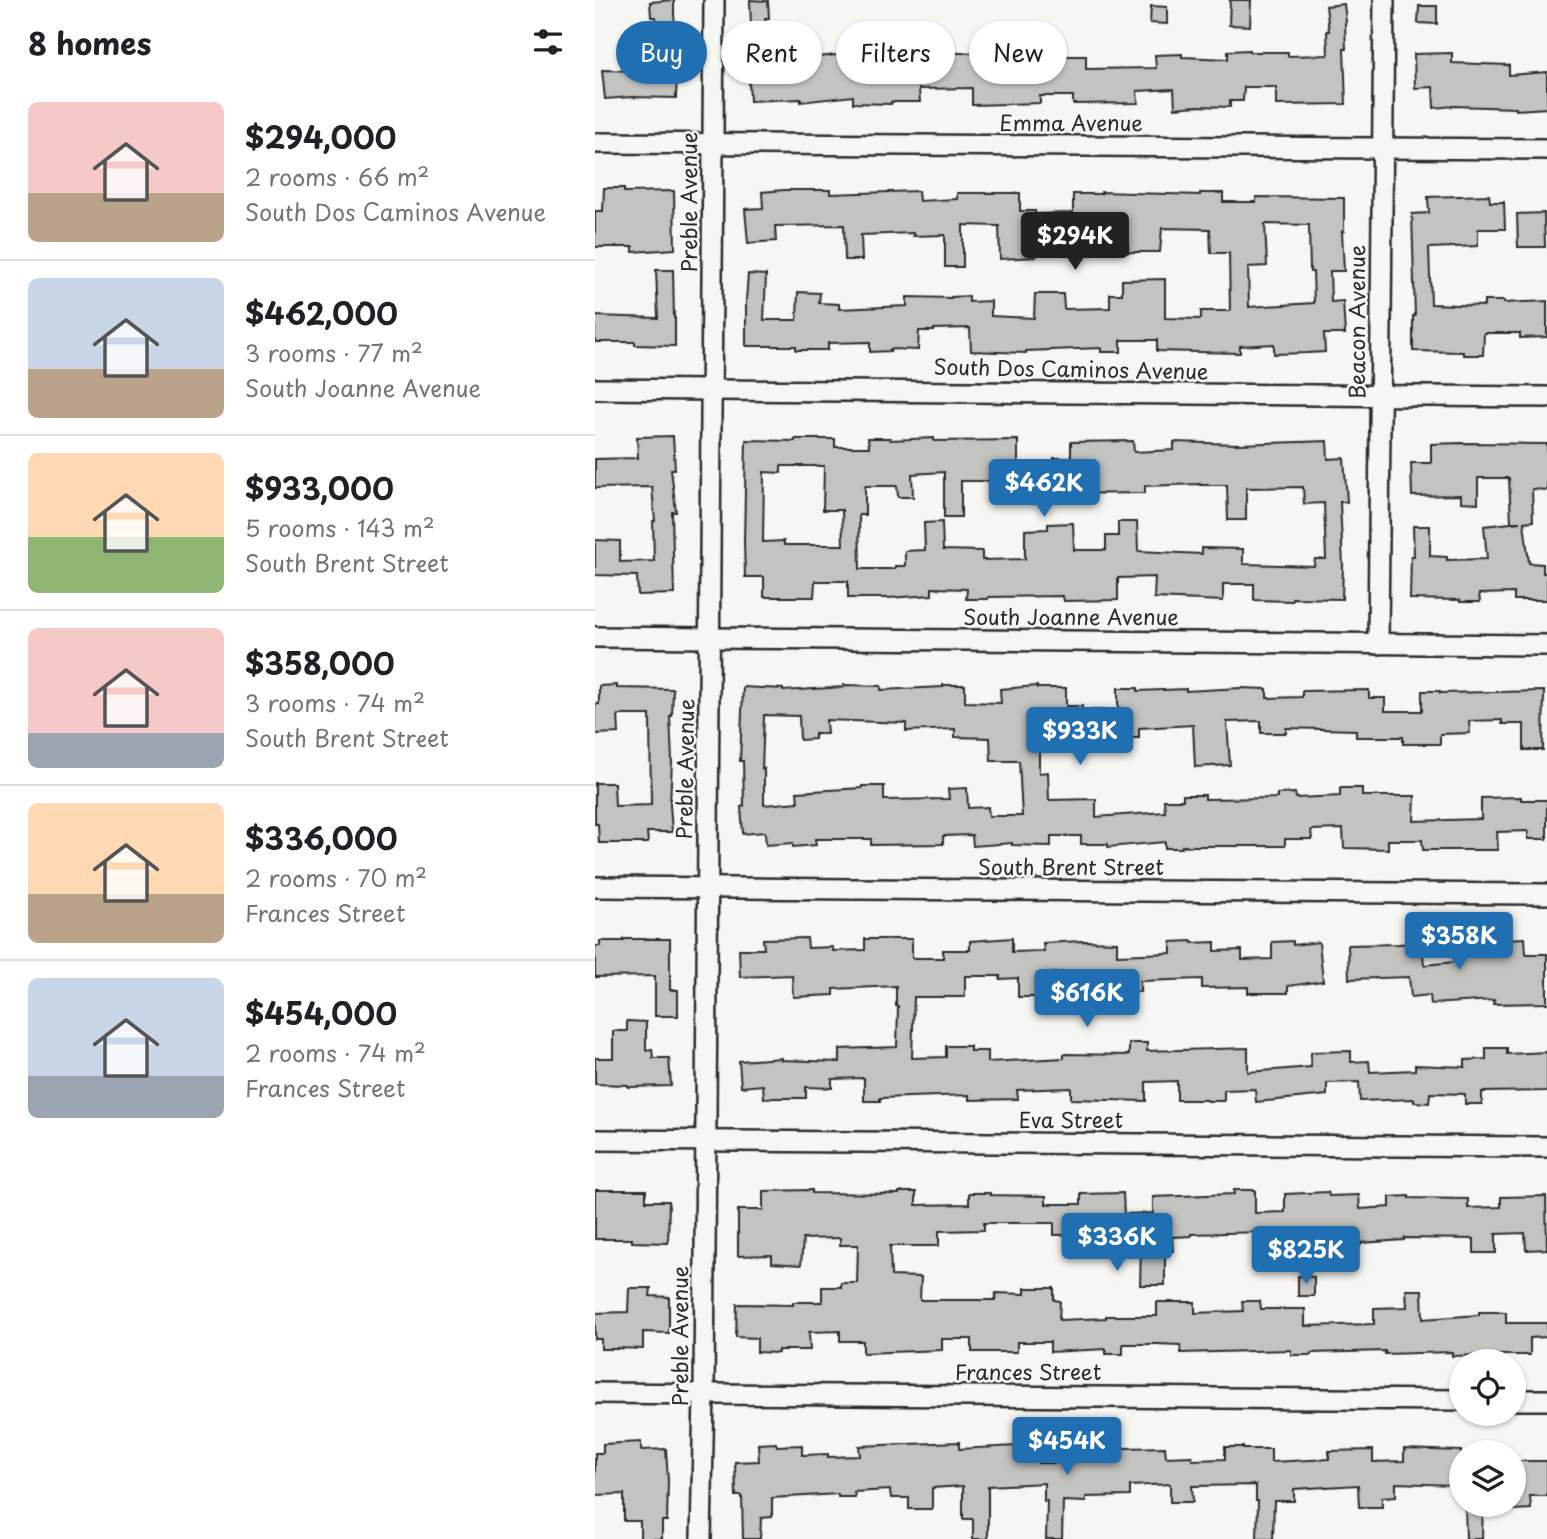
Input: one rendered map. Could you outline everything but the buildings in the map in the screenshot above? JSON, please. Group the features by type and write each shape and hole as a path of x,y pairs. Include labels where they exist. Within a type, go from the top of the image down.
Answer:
{"street":[{"name":"Preble Avenue","path":"701,1539 714,0"},
{"name":"Beacon Avenue","path":"1378,644 1384,0"},
{"name":"Emma Avenue","path":"595,143 1547,149"},
{"name":"South Dos Caminos Avenue","path":"595,389 1547,397"},
{"name":"South Joanne Avenue","path":"595,637 1547,645"},
{"name":"South Brent Street","path":"595,887 1547,894"},
{"name":"Eva Street","path":"595,1140 1547,1147"},
{"name":"Frances Street","path":"595,1392 1449,1400"},
{"path":"1526,1400 1547,1400"}]}
